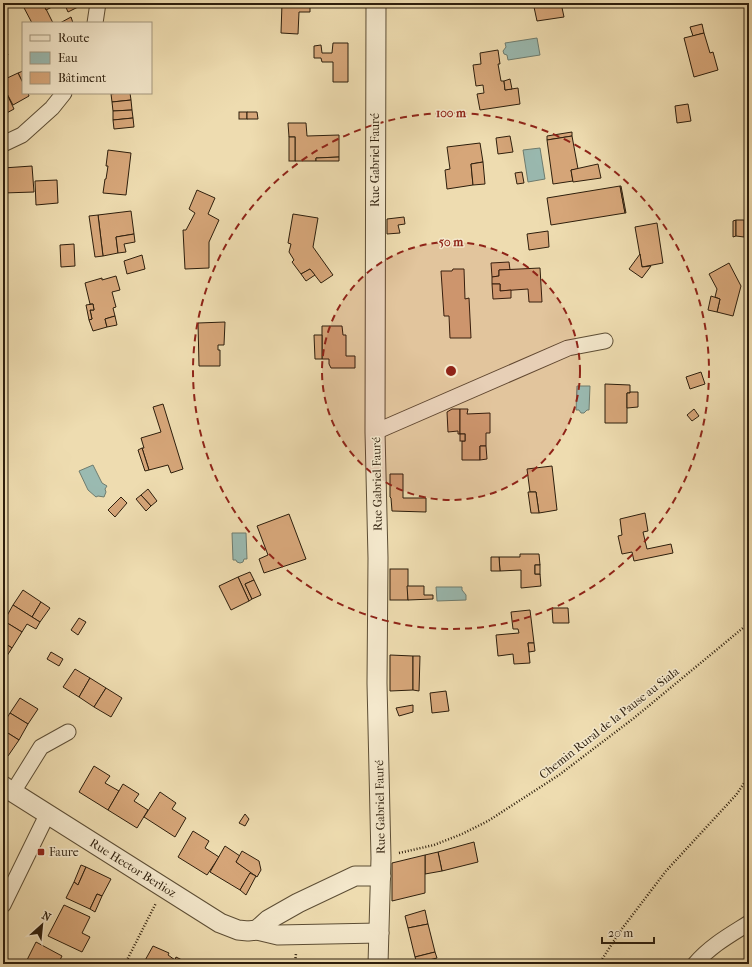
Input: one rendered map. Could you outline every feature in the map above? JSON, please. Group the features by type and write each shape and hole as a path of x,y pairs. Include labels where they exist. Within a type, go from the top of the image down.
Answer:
{"street":[{"path":"95,22 98,3"},
{"name":"Rue Gabriel Fauré","path":"376,3 377,683 381,867 378,964"},
{"path":"3,144 22,135 52,108 63,94"},
{"path":"376,432 568,348 604,341"},
{"name":"Rue Hector Berlioz","path":"68,732 42,747 8,789 220,924 238,930 257,930 278,935 379,933"},
{"path":"3,905 47,815"},
{"path":"257,930 268,920 298,903 355,876 381,867"},
{"path":"696,964 707,951 749,923"}],"path":[{"name":"Chemin Rural de la Pause au Siala","path":"381,867 462,834 488,821 560,776 634,718 749,623"},
{"path":"599,964 621,930 666,872 736,795 749,776"},
{"path":"125,964 164,888"}],"water":[{"path":"537,38 540,55 508,60 507,55 504,54 503,51 506,47 505,43"},
{"path":"540,148 545,179 528,182 523,150"},
{"path":"577,386 590,386 589,410 584,413 576,410"},
{"path":"93,465 102,483 107,486 104,497 96,497 88,490 79,471"},
{"path":"232,533 246,533 247,559 244,559 243,562 240,563 233,560"},
{"path":"436,587 462,587 462,590 466,595 466,600 437,601"}],"building":[{"path":"35,3 36,7 43,3 52,22 31,22 22,4"},
{"path":"43,3 60,3 46,10"},
{"path":"64,3 83,3 84,4 68,12"},
{"path":"282,3 310,3 310,12 299,12 298,34 281,33"},
{"path":"542,3 561,3 564,17 537,21 534,7 542,6"},
{"path":"71,17 73,22 62,22"},
{"path":"702,24 704,33 693,36 690,27"},
{"path":"704,33 710,53 713,52 718,70 694,77 684,38"},
{"path":"333,43 348,43 348,82 333,82 333,62 322,62 321,58 314,58 314,46 321,45 322,53 332,53"},
{"path":"3,47 8,55 3,57"},
{"path":"498,50 500,64 498,64 501,81 504,81 505,90 518,88 520,104 480,110 477,94 484,93 483,85 476,86 473,65 481,64 480,53"},
{"path":"22,71 22,81 18,73"},
{"path":"18,73 22,81 22,94 28,94 29,96 13,105 3,86 3,80"},
{"path":"510,79 512,89 505,90 504,81"},
{"path":"5,90 14,109 3,115 3,91"},
{"path":"111,94 130,94 131,100 112,102"},
{"path":"131,100 132,110 113,111 112,102"},
{"path":"688,104 691,121 677,123 675,106"},
{"path":"132,110 133,118 113,120 113,111"},
{"path":"239,112 247,112 247,119 239,119"},
{"path":"247,112 257,112 258,119 247,119"},
{"path":"133,118 134,127 114,129 113,120"},
{"path":"288,123 306,123 307,136 339,135 339,157 316,158 316,161 295,161 295,137 289,137"},
{"path":"572,132 572,136 547,140 547,136"},
{"path":"510,136 513,152 498,154 496,138"},
{"path":"572,136 578,169 571,170 573,181 553,184 547,140"},
{"path":"289,137 295,137 295,161 289,161"},
{"path":"480,143 483,162 471,164 473,185 447,189 445,170 450,169 447,147"},
{"path":"108,150 131,153 126,195 103,193 108,166 106,166"},
{"path":"339,157 339,161 316,161 316,158"},
{"path":"483,162 485,184 473,185 471,164"},
{"path":"598,164 601,178 573,182 571,170"},
{"path":"32,166 34,192 3,193 3,168"},
{"path":"522,172 524,183 517,184 515,173"},
{"path":"57,180 58,203 36,205 35,181"},
{"path":"620,186 625,213 551,225 547,198"},
{"path":"621,186 626,213 625,213"},
{"path":"197,190 215,198 208,214 219,220 209,242 209,268 185,269 183,230 186,230 195,213 189,209"},
{"path":"131,211 134,234 116,237 118,253 103,256 98,215"},
{"path":"293,214 318,218 313,247 333,275 321,283 310,269 301,274 292,262 294,260 289,252 291,244 288,243"},
{"path":"98,215 103,256 95,257 89,216"},
{"path":"404,217 405,224 398,225 400,233 387,234 387,219"},
{"path":"736,220 736,236 733,237 733,221"},
{"path":"736,220 744,220 744,237 736,236"},
{"path":"657,223 663,263 642,267 635,227"},
{"path":"548,231 549,247 529,250 527,234"},
{"path":"134,234 135,242 124,244 126,252 118,253 116,237"},
{"path":"74,244 75,266 61,267 60,245"},
{"path":"640,254 642,267 651,266 642,278 629,269"},
{"path":"142,255 145,269 127,274 124,261"},
{"path":"509,262 510,270 499,270 499,276 492,277 491,263"},
{"path":"729,263 741,286 733,316 717,312 720,299 715,297 717,289 709,274"},
{"path":"540,268 542,302 529,302 528,289 500,291 500,284 492,284 492,277 499,276 499,270"},
{"path":"310,269 315,275 306,281 301,274"},
{"path":"453,269 464,269 465,299 469,298 471,338 450,338 449,316 444,316 441,271 452,271"},
{"path":"116,276 120,290 112,292 116,307 113,308 115,316 105,319 107,327 93,331 89,320 92,319 90,310 94,310 93,304 90,304 85,283"},
{"path":"492,284 500,284 500,291 511,290 511,298 493,299"},
{"path":"711,296 720,299 717,312 708,310"},
{"path":"93,304 94,310 90,310 92,319 89,320 86,305"},
{"path":"115,316 117,325 107,327 105,319"},
{"path":"225,322 224,345 218,345 218,350 220,350 220,366 199,366 198,323"},
{"path":"322,326 342,326 343,335 346,335 346,356 355,356 355,368 331,368 329,359 322,359"},
{"path":"314,335 322,335 322,359 315,359"},
{"path":"701,372 705,384 690,389 686,377"},
{"path":"605,384 630,385 630,393 627,393 627,423 605,423"},
{"path":"638,392 638,407 627,408 627,393"},
{"path":"163,404 183,469 171,473 168,465 149,470 142,448 144,448 141,438 161,432 153,407"},
{"path":"452,409 460,409 460,434 458,434 458,431 448,432 447,412"},
{"path":"460,409 468,409 467,414 490,413 490,433 486,433 486,446 480,446 480,460 462,460 462,441 465,441 465,434 460,434"},
{"path":"694,409 699,416 692,421 687,415"},
{"path":"460,434 465,434 465,441 460,441"},
{"path":"480,446 486,446 487,459 480,460"},
{"path":"142,448 149,470 145,471 138,450"},
{"path":"552,466 557,510 539,513 536,492 530,492 527,469"},
{"path":"390,474 403,474 403,498 426,498 426,512 392,511 390,497"},
{"path":"148,489 157,501 151,506 141,495"},
{"path":"528,492 536,492 539,513 531,513"},
{"path":"141,495 151,506 146,511 136,499"},
{"path":"121,497 127,503 115,517 108,510"},
{"path":"645,513 648,531 643,532 647,549 671,544 673,553 634,561 632,552 622,554 618,536 622,535 620,519"},
{"path":"289,514 306,559 264,573 259,559 268,555 257,526"},
{"path":"520,554 539,554 540,565 535,565 535,574 540,574 541,586 521,588 521,570 500,571 499,557 520,557"},
{"path":"491,557 499,557 500,571 491,571"},
{"path":"535,565 540,565 540,574 535,574"},
{"path":"390,569 408,569 408,600 390,600"},
{"path":"250,572 254,580 245,584 252,599 249,601 238,577"},
{"path":"238,577 249,601 231,610 219,586"},
{"path":"254,580 261,595 252,599 245,584"},
{"path":"407,586 424,586 424,595 433,595 433,599 408,600"},
{"path":"23,590 41,602 32,617 13,605"},
{"path":"41,602 50,608 40,622 32,617"},
{"path":"13,605 40,622 36,629 27,624 22,632 4,621"},
{"path":"552,608 568,608 569,623 553,623"},
{"path":"530,610 534,643 528,643 530,663 514,664 513,654 498,656 496,635 519,633 518,629 513,629 511,612"},
{"path":"79,618 86,622 78,635 71,630"},
{"path":"4,621 22,632 12,648 3,642"},
{"path":"3,642 12,648 3,662"},
{"path":"528,643 534,643 535,651 529,652"},
{"path":"51,652 63,659 59,666 47,659"},
{"path":"390,655 413,656 413,690 390,691"},
{"path":"413,656 420,656 419,691 413,690"},
{"path":"75,669 90,678 79,697 63,687"},
{"path":"90,678 106,688 94,707 79,697"},
{"path":"106,688 122,698 111,717 94,707"},
{"path":"446,691 449,711 432,713 430,693"},
{"path":"20,698 38,709 28,724 10,713"},
{"path":"413,705 413,712 399,716 396,708"},
{"path":"10,713 28,724 19,740 3,730 3,724"},
{"path":"3,730 19,740 8,756 3,753"},
{"path":"94,766 110,776 105,783 119,791 108,810 79,792"},
{"path":"123,784 139,794 134,801 148,810 137,828 108,810"},
{"path":"160,792 176,803 172,809 186,818 175,837 144,817"},
{"path":"245,814 249,819 245,826 239,823"},
{"path":"193,831 209,841 205,848 219,857 207,875 178,857"},
{"path":"474,842 478,862 442,871 438,852"},
{"path":"225,846 240,856 236,862 251,872 240,890 210,872"},
{"path":"242,851 259,861 261,870 257,877 236,862"},
{"path":"438,852 442,871 425,874 425,855"},
{"path":"425,855 425,893 392,901 392,863"},
{"path":"81,865 86,867 78,885 74,882"},
{"path":"86,867 111,879 102,896 97,894 90,909 66,898 74,882 78,885"},
{"path":"250,873 256,876 246,895 240,890"},
{"path":"97,894 102,896 95,912 90,909"},
{"path":"64,905 90,917 82,933 90,937 82,952 48,936"},
{"path":"425,910 428,924 408,928 405,916"},
{"path":"428,924 435,952 415,957 408,928"},
{"path":"36,942 62,956 58,964 25,964"},
{"path":"153,946 169,953 168,955 175,960 176,957 184,961 183,964 143,964"},
{"path":"435,952 437,958 417,963 415,957"}],"place":[{"name":"Faure","path":"41,852"}]}
